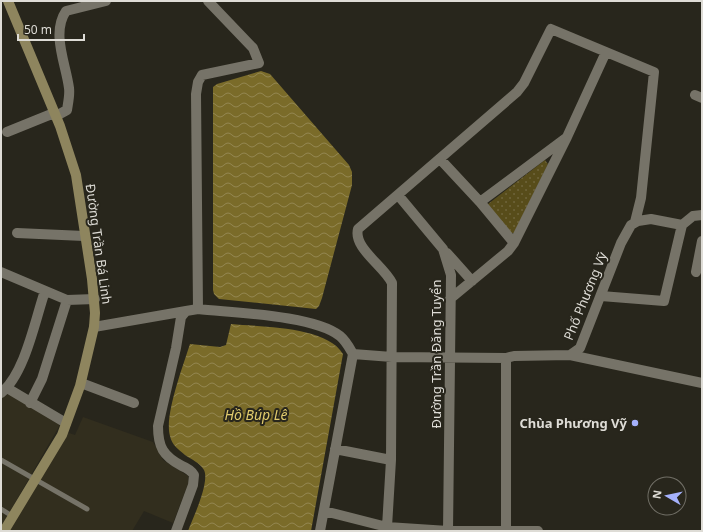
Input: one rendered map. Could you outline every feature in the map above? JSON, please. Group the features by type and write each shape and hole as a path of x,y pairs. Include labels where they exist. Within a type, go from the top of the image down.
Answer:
{"street":[{"name":"Đường Trần Bá Linh","path":"4,531 62,435 81,383 94,327 95,299 84,236 76,175 55,114 8,1"},
{"path":"7,132 66,110 70,89 61,51 59,29 61,19 66,11 106,1"},
{"path":"198,310 196,94 198,82 202,75 259,63 253,48 208,1"},
{"path":"387,528 391,460 392,283 386,273 359,243 356,235 361,226 440,160 517,92 524,83 551,29 654,72 641,198 635,222 651,219 682,225"},
{"path":"450,300 508,251 514,243 568,137 606,52"},
{"path":"480,202 568,137"},
{"path":"440,160 480,202 514,243"},
{"name":"Đường Trần Đăng Tuyển","path":"398,195 442,249 450,275 448,531"},
{"path":"601,296 664,301 682,225 693,216 702,215"},
{"name":"Phố Phương Vỹ","path":"353,354 392,357 506,358 514,356 570,355 580,348 620,243 631,225 635,222"},
{"path":"17,233 84,236"},
{"path":"696,272 702,241"},
{"path":"442,249 472,281"},
{"path":"1,272 67,300 95,299"},
{"path":"45,291 20,364 12,382 4,391 30,403 66,423"},
{"path":"30,403 42,379 67,300"},
{"path":"94,327 198,310 306,321 341,336 347,342 353,354 320,531"},
{"path":"176,531 193,485 194,475 188,469 166,456 160,443 158,426 176,348 181,316 186,311"},
{"path":"570,355 702,383"},
{"path":"506,358 506,531"},
{"path":"81,383 134,403"},
{"path":"335,449 391,460"},
{"path":"324,510 387,528 448,531 538,531"}],"lane":[{"path":"1,460 87,509"},
{"path":"1,509 12,516"}],"shaded area":[{"path":"545,160 548,164 514,233 511,233 488,206 488,204"},
{"path":"8,392 61,423 1,527 1,398"},
{"path":"83,417 153,442 163,460 188,476 188,484 173,523 144,511 132,531 7,531 66,432 75,435"}],"water":[{"path":"261,71 270,74 349,165 352,172 352,185 322,298 316,309 219,299 214,294 213,290 213,87 217,84"},
{"name":"Hồ Búp Lê","path":"231,324 275,327 308,333 323,338 335,345 343,354 311,531 188,531 203,491 205,476 204,470 200,465 185,455 172,442 169,427 172,404 190,344 220,347 226,345"}],"place":[{"name":"Chùa Phương Vỹ","path":"635,423"}]}
